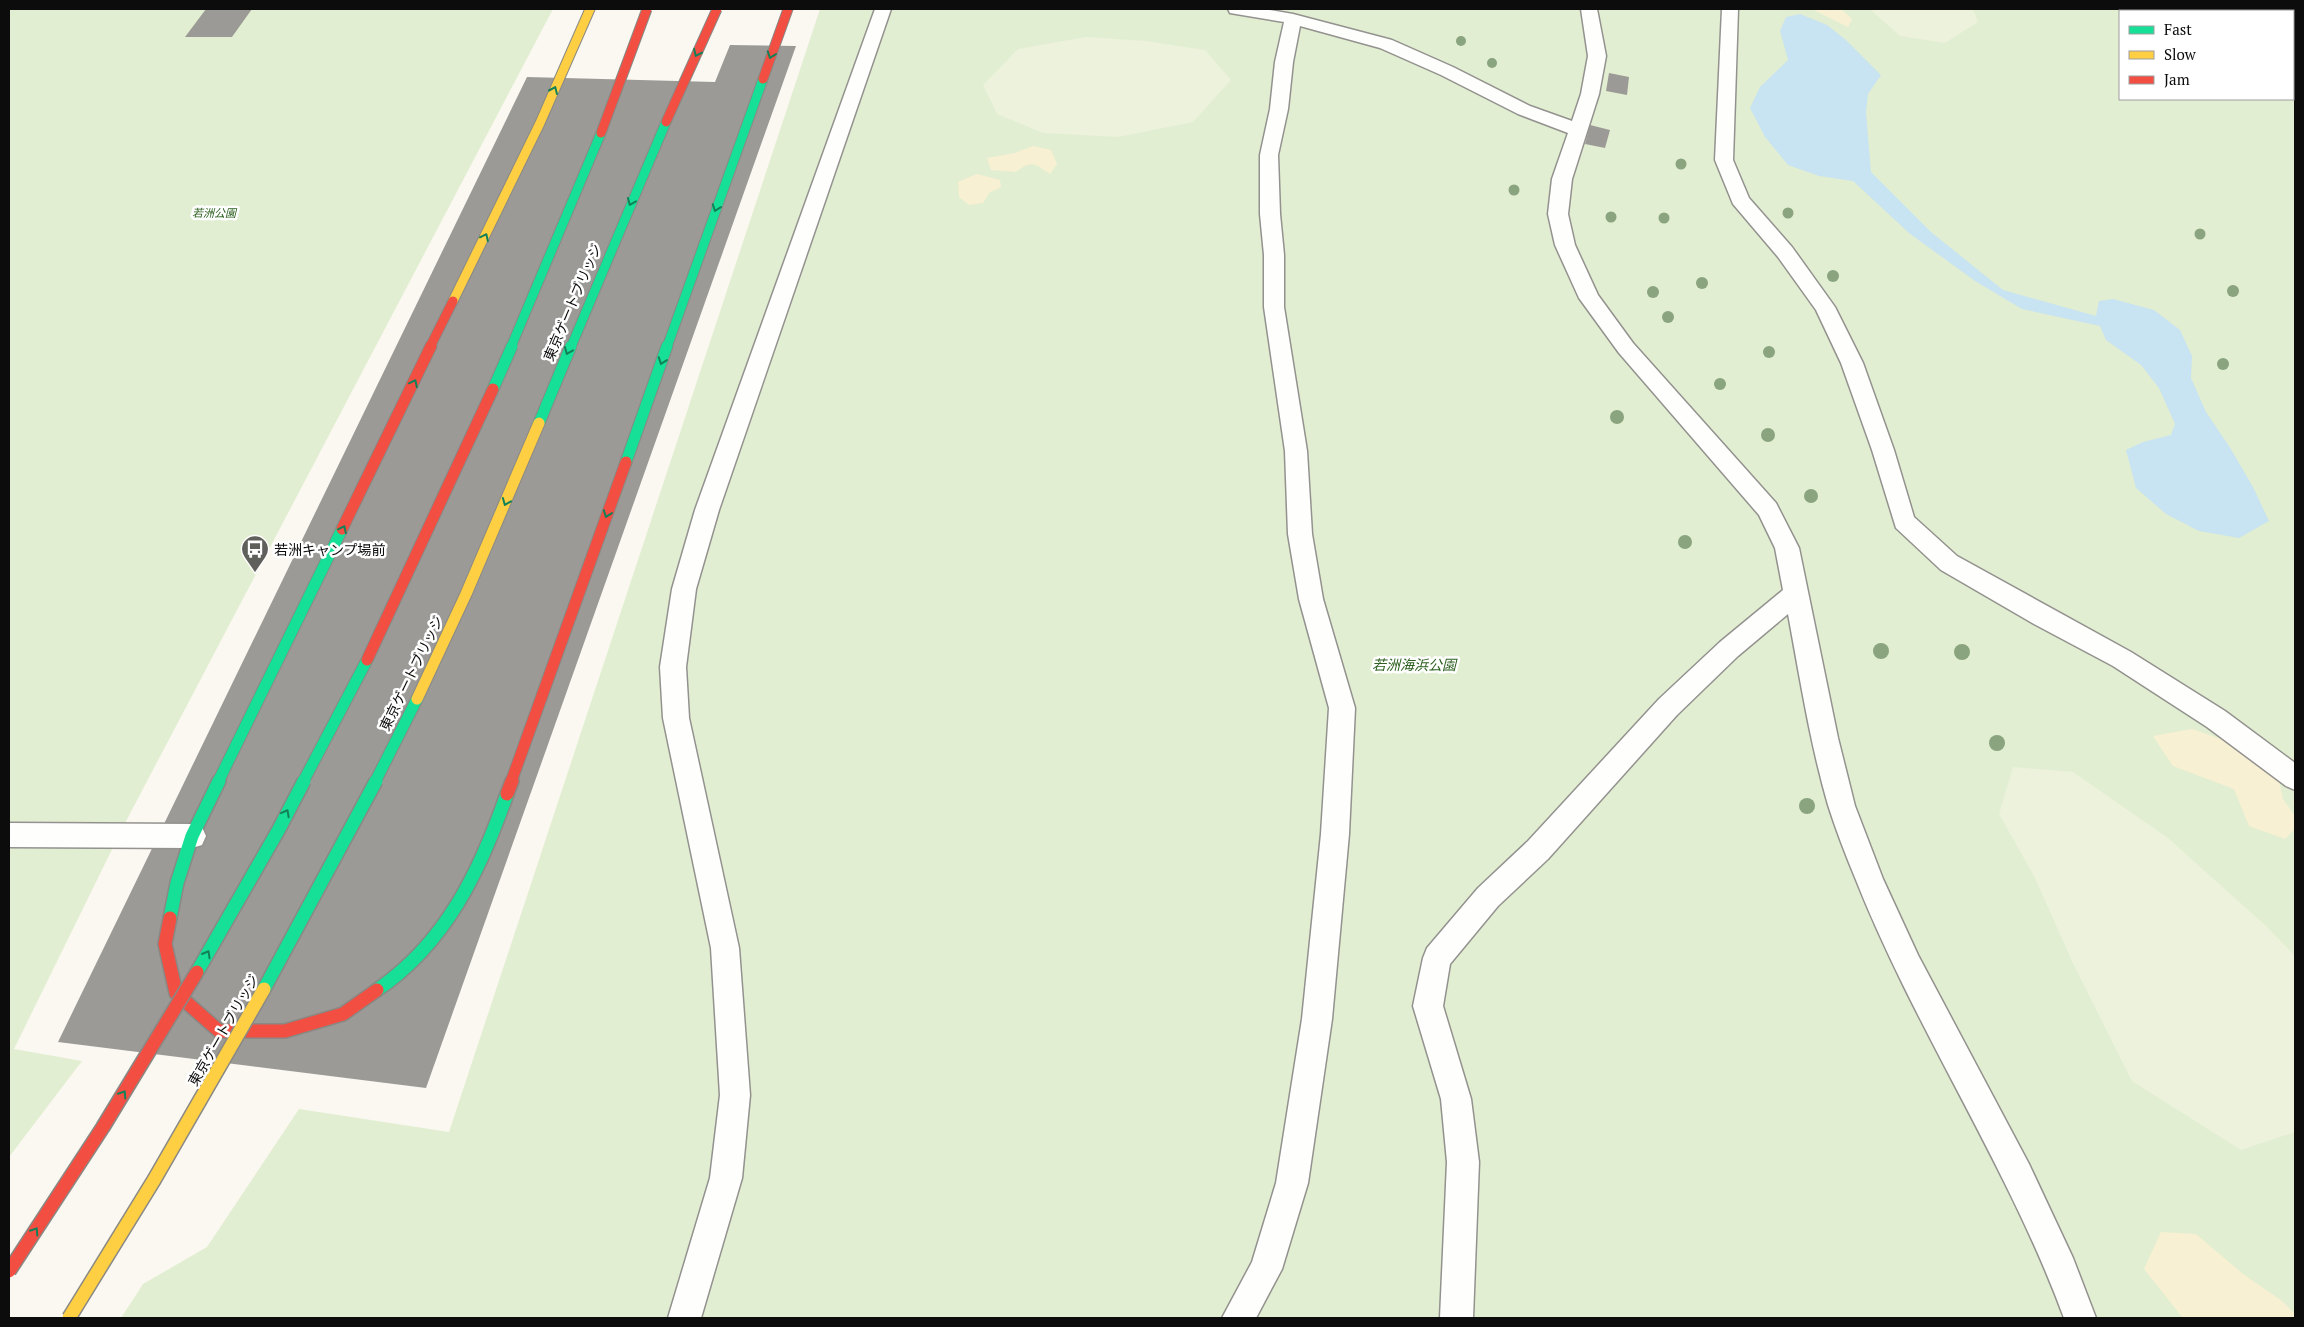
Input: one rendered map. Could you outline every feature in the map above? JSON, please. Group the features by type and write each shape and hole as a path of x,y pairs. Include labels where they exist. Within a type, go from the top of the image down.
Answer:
{"street":[{"path":"590,9 540,123 192,836 176,883 165,944 176,993 219,1031 285,1031 342,1014 399,975 453,914 488,845 788,9"},
{"path":"9,1272 163,1031 271,840 358,678 425,540 542,279 610,113 647,9"},
{"name":"東京ゲートブリッジ","path":"68,1318 234,1043 343,846 427,679 490,539 670,112 717,9"}],"lane":[{"path":"684,1318 726,1178 735,1095 725,948 676,718 672,667 684,589 707,510 883,9"},
{"path":"1236,9 1293,19 1386,44 1446,71 1524,110 1578,130"},
{"path":"1589,9 1597,56 1590,94 1562,179 1558,214 1565,245 1589,298 1626,348 1768,509 1787,548 1825,738 1842,806 1870,881 1908,965 2018,1175 2062,1269 2080,1318"},
{"path":"1730,9 1724,160 1740,200 1786,252 1825,307 1852,363 1883,450 1904,522 1949,563 2043,617 2122,659 2216,719 2295,778"},
{"path":"1238,1318 1266,1269 1292,1183 1317,1019 1335,834 1342,708 1311,599 1300,534 1296,451 1274,307 1274,255 1270,214 1268,154 1278,109 1284,62 1293,19"},
{"path":"1456,1318 1462,1162 1456,1099 1428,1006 1437,958 1488,897 1538,850 1668,707 1729,649 1797,593"},
{"path":"9,835 192,836"}],"green space":[{"name":"若洲公園","path":"9,9 553,9 124,825 14,1049 82,1061 9,1157"},
{"name":"若洲海浜公園","path":"820,9 2295,9 2295,1318 121,1318 143,1284 207,1247 299,1109 449,1132"},
{"path":"1870,9 1973,9 1978,22 1945,43 1900,36"},
{"path":"1086,37 1146,41 1205,50 1231,80 1193,122 1118,137 1043,133 997,114 983,85 1018,49"},
{"path":"2013,767 2073,772 2168,838 2266,926 2295,956 2295,1132 2241,1150 2132,1081 2072,961 2034,876 1999,814"}],"sand":[{"path":"1812,9 1841,9 1852,19 1848,27"},
{"path":"1033,146 1051,150 1057,164 1050,174 1033,164 1016,172 991,170 987,158 1015,153"},
{"path":"977,174 1000,180 1001,187 989,193 983,203 969,205 959,197 958,182"},
{"path":"2192,729 2241,746 2276,768 2283,799 2295,816 2295,829 2285,839 2249,826 2234,789 2173,766 2153,736"},
{"path":"2161,1232 2196,1234 2243,1274 2282,1301 2295,1314 2295,1318 2183,1318 2144,1269"}],"water":[{"path":"1800,14 1827,25 1846,40 1881,75 1868,94 1866,112 1871,172 1931,232 2003,290 2096,316 2099,301 2113,299 2154,310 2180,330 2192,356 2191,378 2206,412 2253,487 2269,521 2239,538 2199,531 2166,514 2136,488 2126,450 2143,442 2171,435 2175,424 2159,388 2141,365 2106,340 2100,326 2022,309 1975,281 1909,233 1853,181 1819,176 1788,165 1765,137 1750,108 1760,87 1788,60 1780,31 1786,17"}],"building":[{"path":"206,9 252,9 232,37 185,37"},
{"path":"730,45 796,46 426,1088 58,1042 527,77 715,82"},
{"path":"1609,73 1629,77 1627,95 1606,91"},
{"path":"1590,125 1610,130 1605,148 1585,144"}],"traffic: fast":[{"path":"626,462 763,79"},
{"path":"539,423 666,122"},
{"path":"493,389 547,266 601,133"},
{"path":"170,918 177,883 192,836 342,529"},
{"path":"197,972 279,829 367,660"},
{"path":"264,989 360,812 417,699"},
{"path":"377,990 399,975 453,914 489,845 507,794"}],"traffic: slow":[{"path":"453,301 540,123 590,9"},
{"path":"417,699 466,594 539,423"},
{"path":"69,1318 154,1180 264,989"}],"traffic: jam":[{"path":"601,133 647,9"},
{"path":"666,122 717,9"},
{"path":"763,79 788,9"},
{"path":"342,529 453,301"},
{"path":"367,660 493,389"},
{"path":"507,794 626,462"},
{"path":"170,918 165,944 176,993 219,1031 285,1031 343,1014 377,990"},
{"path":"9,1271 103,1127 197,972"}],"place":[{"name":"若洲キャンプ場前","path":"255,573"}]}
